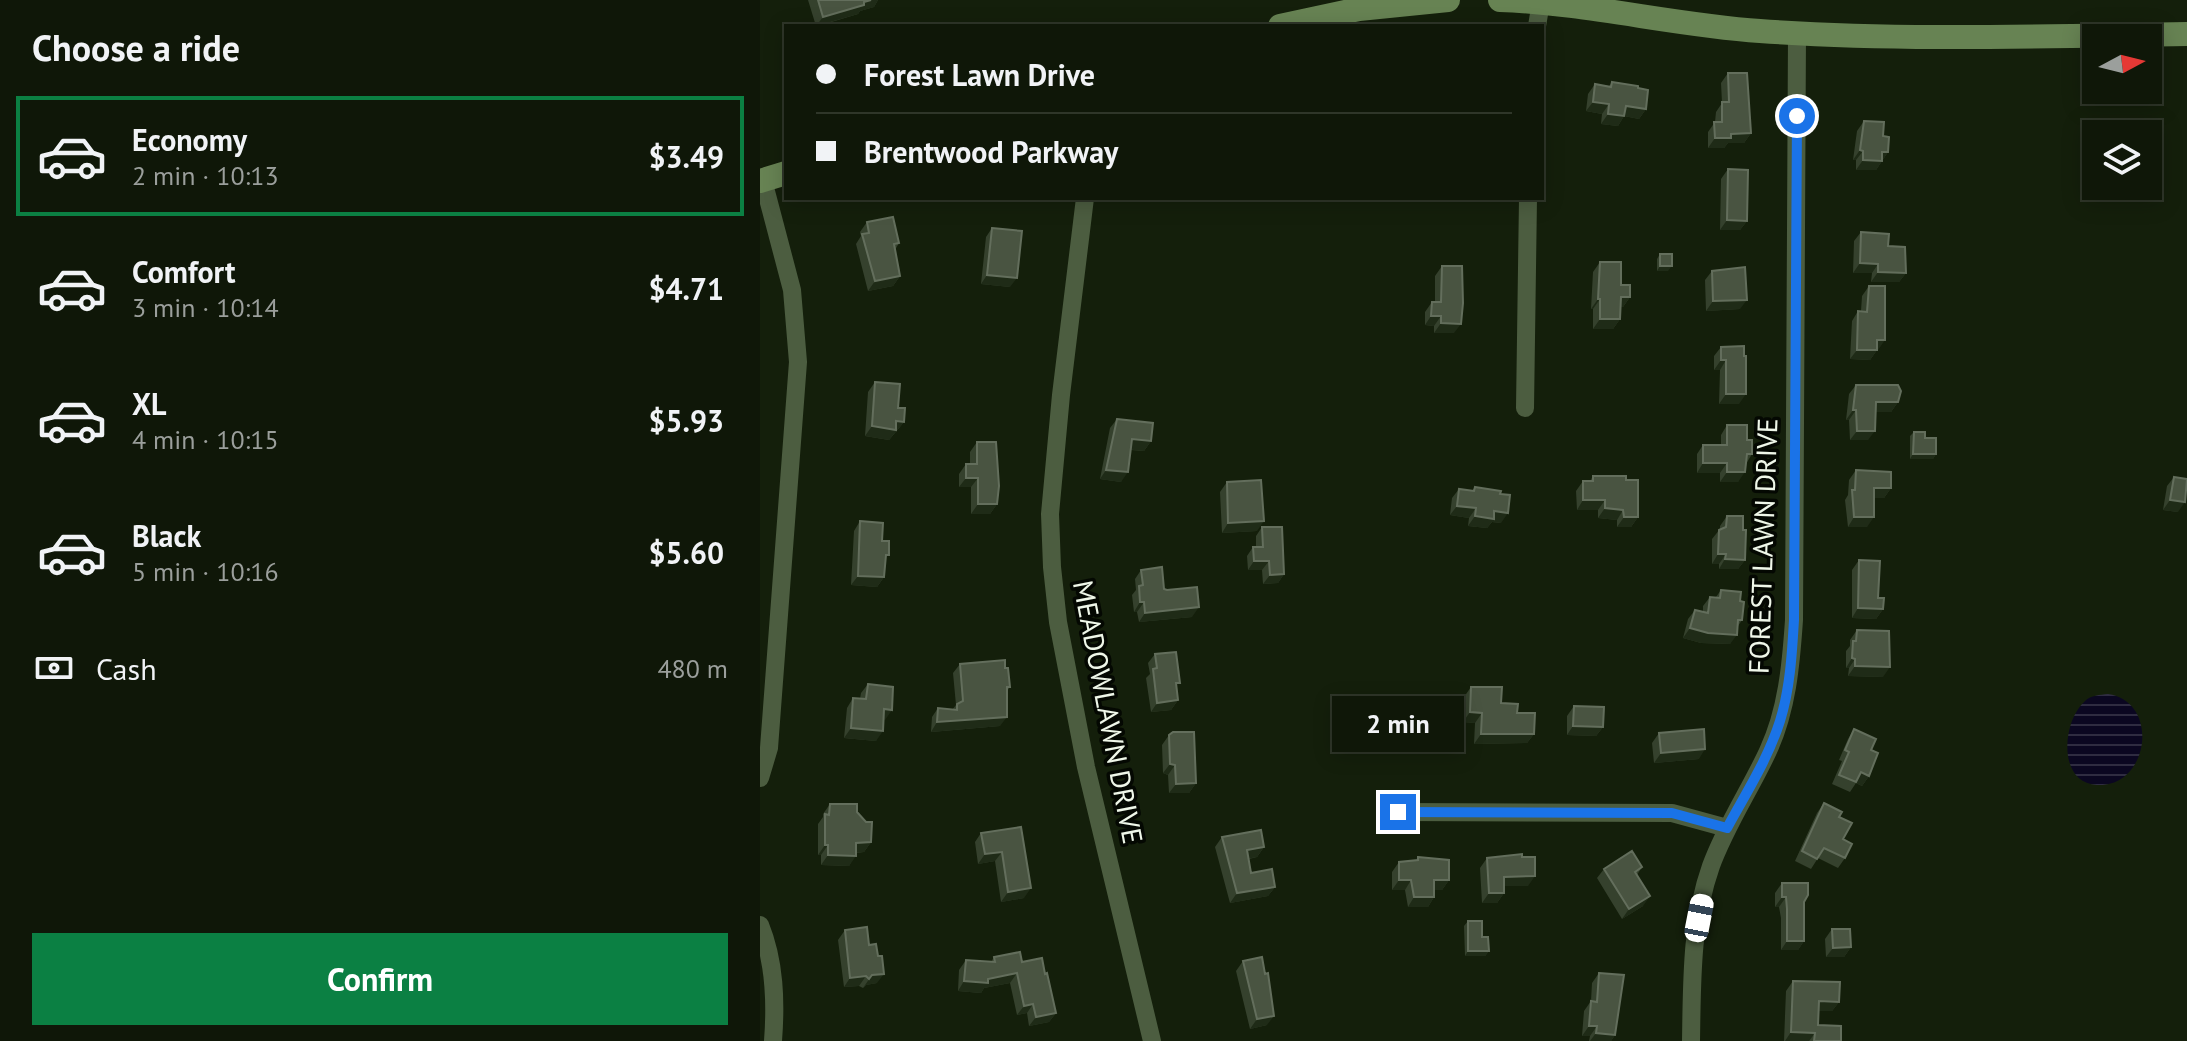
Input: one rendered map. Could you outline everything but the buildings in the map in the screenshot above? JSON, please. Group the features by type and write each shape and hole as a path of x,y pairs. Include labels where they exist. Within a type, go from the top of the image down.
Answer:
{"main road":[{"path":"1289,24 1359,9 1448,0"},
{"path":"1500,0 1539,14 1797,33 1938,39 2187,34"}],"street":[{"name":"FOREST LAWN DRIVE","path":"1691,1041 1697,929 1707,879 1727,828 1761,766 1779,724 1793,639 1797,33"},
{"path":"760,778 769,748 798,362 792,290 770,178"},
{"name":"MEADOWLAWN DRIVE","path":"1085,200 1059,410 1050,514 1052,567 1058,622 1086,767 1152,1041"},
{"path":"1525,408 1528,200"},
{"path":"1398,812 1672,813 1727,828"},
{"path":"760,925 773,981 773,1041"}],"shaded area":[{"path":"2108,694 2125,700 2136,712 2142,727 2142,744 2137,760 2128,773 2115,782 2097,785 2084,782 2075,774 2067,750 2068,736 2077,710 2085,701 2093,696"}],"route":[{"path":"1398,812 1672,813 1727,828 1774,736 1782,714 1791,662 1794,620 1797,116"}]}
